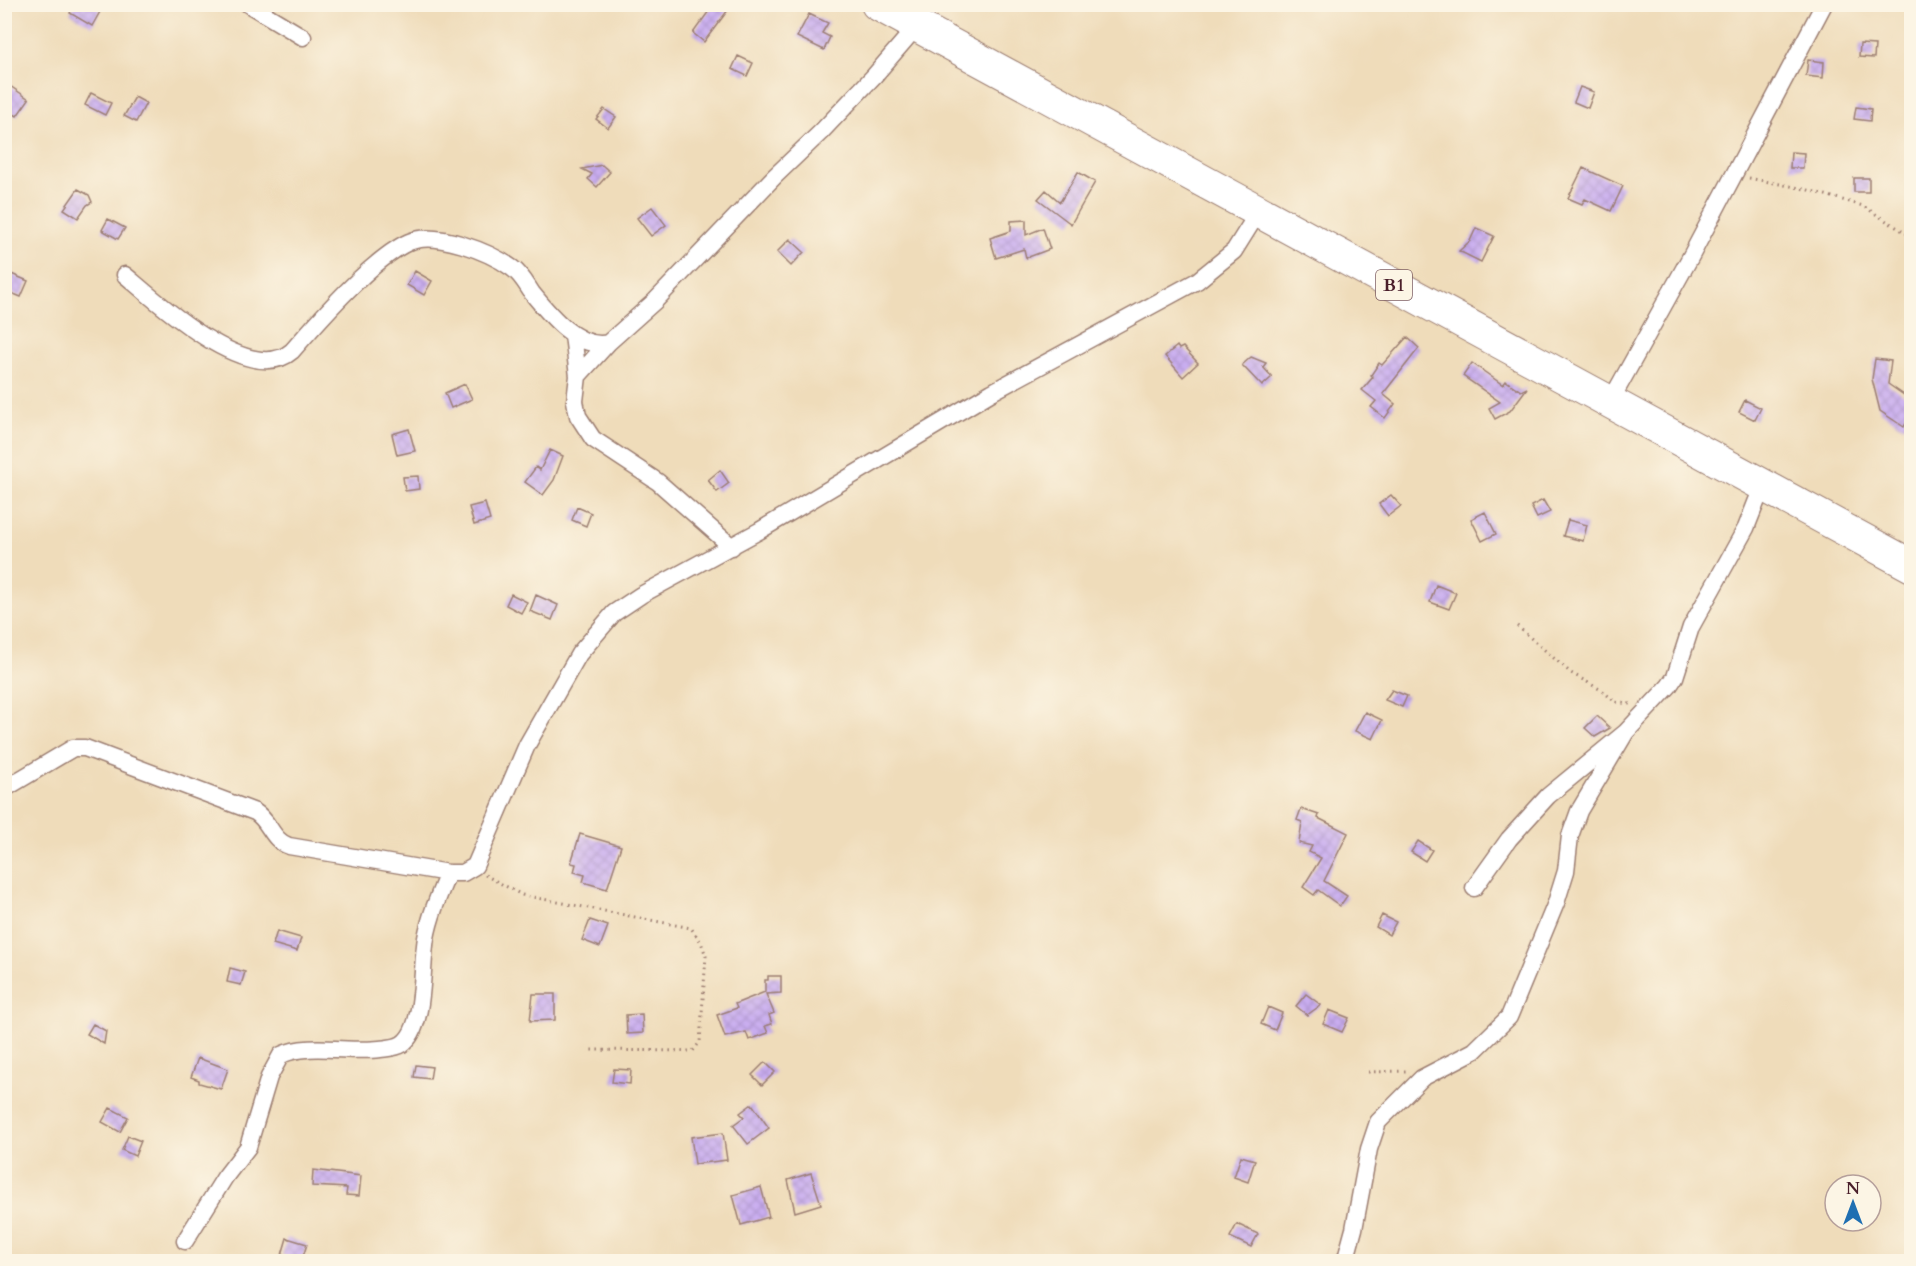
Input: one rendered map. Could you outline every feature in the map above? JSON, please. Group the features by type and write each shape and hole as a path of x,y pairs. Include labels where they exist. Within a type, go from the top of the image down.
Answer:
{"highway":[{"name":"B1","path":"877,4 1911,566"}],"street":[{"path":"248,4 303,37"},
{"path":"1610,402 1824,4"},
{"path":"578,376 608,343 655,301 775,176 821,132 917,26"},
{"path":"4,789 73,748 86,748 255,812 282,844 448,873 463,873 475,866 527,745 579,654 614,613 641,595 732,547 992,392 1197,281 1234,251 1259,211"},
{"path":"125,275 165,309 207,338 236,353 270,361 286,357 361,278 399,247 418,238 438,238 512,267 573,335 591,344 608,343"},
{"path":"573,335 578,376 575,401 578,416 593,439 658,482 732,547"},
{"path":"1474,888 1509,839 1548,796 1626,732 1675,677 1691,627 1746,528 1763,485"},
{"path":"1345,1262 1354,1229 1369,1149 1378,1122 1422,1078 1474,1051 1509,1017 1556,903 1578,811 1626,732"},
{"path":"185,1241 225,1177 248,1147 269,1077 281,1054 306,1048 340,1051 385,1048 400,1045 407,1039 418,1013 426,935 448,873"}],"path":[{"path":"1733,175 1805,189 1863,206 1911,237"},
{"path":"1517,626 1571,673 1603,691 1615,702 1650,707"},
{"path":"475,866 483,875 522,895 691,928 701,942 706,956 700,1042 693,1051 587,1050"},
{"path":"1368,1072 1435,1070"}],"building":[{"path":"75,4 92,4 101,10 92,26 70,13"},
{"path":"714,4 721,4 728,10 704,42 693,33"},
{"path":"809,14 828,23 822,33 830,37 824,50 797,37"},
{"path":"1860,44 1875,45 1874,58 1859,57"},
{"path":"738,56 753,63 747,76 732,69"},
{"path":"1808,60 1824,62 1823,78 1806,76"},
{"path":"10,86 29,99 17,116 4,108 4,94"},
{"path":"1580,87 1594,92 1588,108 1574,102"},
{"path":"91,93 111,103 105,115 85,105"},
{"path":"135,97 146,103 136,122 124,116"},
{"path":"1856,107 1871,109 1870,121 1854,119"},
{"path":"604,109 616,117 608,128 596,119"},
{"path":"1791,152 1804,153 1803,168 1790,168"},
{"path":"602,165 610,172 597,187 588,179 592,174 582,169"},
{"path":"1583,168 1623,186 1611,211 1585,199 1582,204 1568,198"},
{"path":"1078,172 1095,182 1071,224 1038,199 1046,190 1060,202"},
{"path":"1854,178 1869,178 1869,192 1854,192"},
{"path":"78,189 89,195 92,202 78,218 64,209"},
{"path":"652,207 666,225 651,236 637,218"},
{"path":"108,219 125,228 118,239 102,230"},
{"path":"1026,220 1026,235 1043,228 1050,249 1026,258 1024,249 996,258 990,238 1011,231 1011,221"},
{"path":"1476,228 1494,236 1481,262 1459,251 1470,241"},
{"path":"790,239 804,252 791,266 777,252"},
{"path":"415,271 432,281 424,295 407,285"},
{"path":"9,273 28,281 21,297 4,290"},
{"path":"1407,337 1419,348 1383,394 1395,404 1385,418 1371,407 1376,401 1362,390 1373,377 1371,375 1379,363 1382,365"},
{"path":"1177,346 1179,349 1183,347 1198,363 1183,377 1165,356"},
{"path":"1251,357 1266,363 1263,367 1272,377 1262,386 1242,365"},
{"path":"1875,359 1891,361 1888,384 1911,400 1911,415 1904,427 1880,411 1872,379"},
{"path":"1472,363 1503,385 1506,381 1521,391 1527,388 1510,411 1495,419 1489,408 1500,402 1463,376"},
{"path":"465,384 472,399 451,408 445,393"},
{"path":"1745,400 1761,408 1755,420 1739,412"},
{"path":"409,429 415,451 397,455 392,434"},
{"path":"550,450 563,456 554,480 543,495 525,482 536,467 540,470"},
{"path":"720,470 729,483 717,492 708,480"},
{"path":"418,476 419,489 405,491 403,477"},
{"path":"1391,495 1401,506 1388,516 1379,504"},
{"path":"1543,500 1550,512 1537,518 1531,506"},
{"path":"485,503 490,520 474,525 469,507"},
{"path":"577,507 591,513 586,526 572,520"},
{"path":"1485,512 1496,534 1482,541 1471,519"},
{"path":"1568,520 1587,525 1583,541 1563,536"},
{"path":"1436,585 1456,593 1449,609 1430,602"},
{"path":"511,594 527,602 521,613 506,605"},
{"path":"536,595 558,605 552,620 530,611"},
{"path":"1392,690 1407,696 1402,707 1385,700"},
{"path":"1365,712 1382,720 1373,739 1355,731"},
{"path":"1597,716 1610,728 1595,737 1585,728"},
{"path":"1301,809 1319,815 1318,818 1348,833 1324,881 1347,896 1340,906 1318,890 1314,895 1303,887 1321,858 1309,852 1312,846 1299,843 1302,822 1297,820"},
{"path":"580,834 621,846 607,889 583,882 585,875 574,872 576,864 571,863"},
{"path":"1418,841 1432,850 1425,861 1411,852"},
{"path":"1382,915 1396,922 1389,935 1376,927"},
{"path":"590,920 608,926 600,947 582,940"},
{"path":"277,931 301,938 297,951 273,944"},
{"path":"230,968 245,972 241,985 227,982"},
{"path":"768,976 781,976 781,993 766,994 774,1013 769,1015 772,1024 765,1026 768,1033 749,1040 746,1032 725,1037 717,1015 737,1008 735,1004 765,992 765,980 768,980"},
{"path":"533,994 555,994 555,1020 530,1021"},
{"path":"1306,994 1321,1005 1307,1015 1296,1006"},
{"path":"1268,1007 1282,1013 1275,1030 1261,1024"},
{"path":"1329,1010 1349,1018 1342,1032 1323,1024"},
{"path":"642,1014 643,1033 627,1034 626,1015"},
{"path":"93,1024 106,1031 104,1044 87,1034"},
{"path":"198,1058 228,1069 221,1089 199,1083 199,1080 191,1077"},
{"path":"765,1062 775,1072 762,1085 752,1075"},
{"path":"416,1065 432,1067 430,1079 414,1077"},
{"path":"614,1069 631,1070 630,1084 612,1082"},
{"path":"752,1104 769,1128 748,1144 733,1125 744,1117 740,1113"},
{"path":"110,1108 128,1117 120,1132 102,1122"},
{"path":"723,1133 727,1160 695,1164 691,1137"},
{"path":"128,1136 141,1141 135,1156 122,1150"},
{"path":"1241,1156 1255,1160 1248,1182 1234,1177"},
{"path":"313,1170 361,1176 359,1196 346,1195 347,1188 312,1186"},
{"path":"811,1173 821,1204 795,1212 788,1180"},
{"path":"761,1187 769,1217 741,1225 733,1195"},
{"path":"1237,1224 1258,1234 1251,1247 1230,1237"},
{"path":"287,1238 307,1244 302,1260 282,1255"}]}
